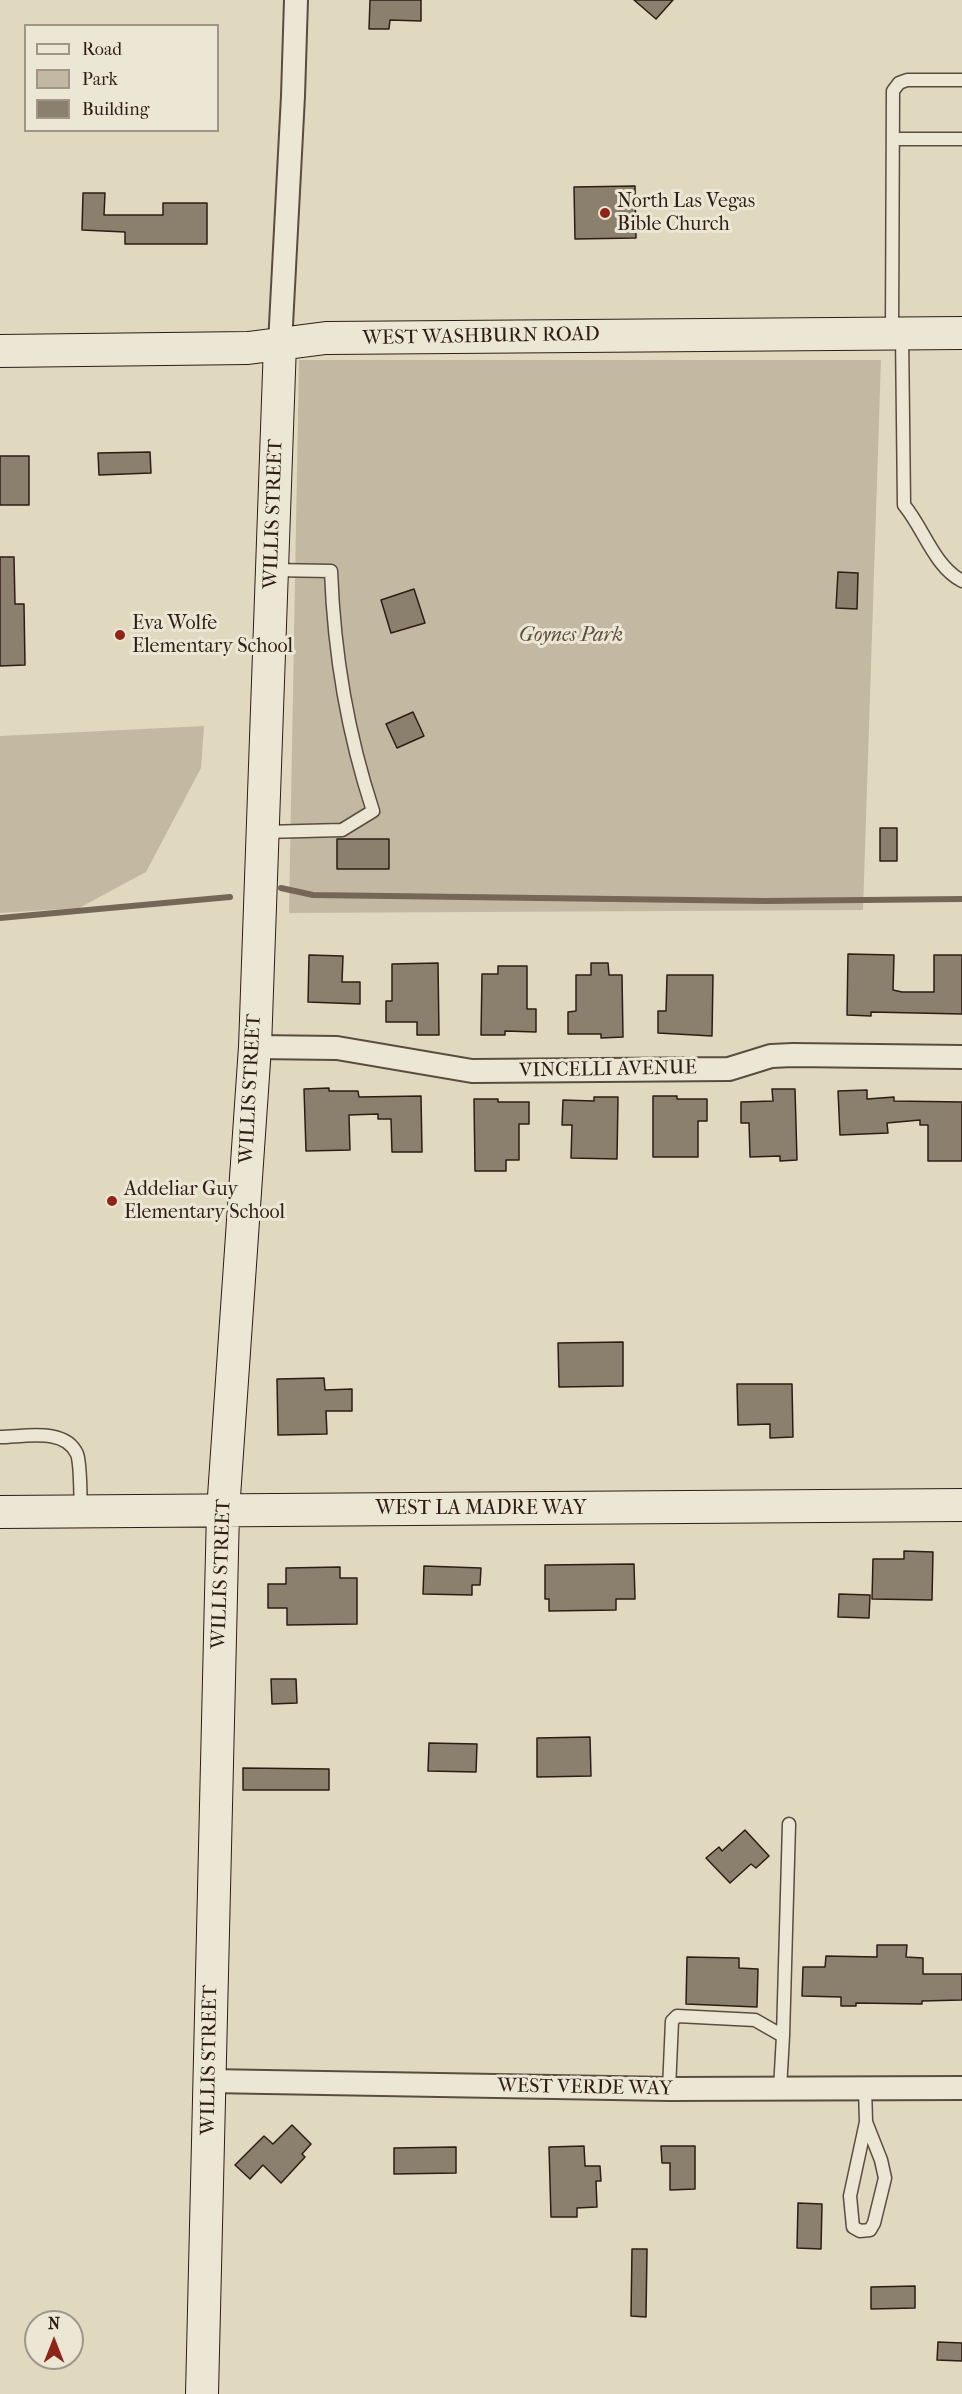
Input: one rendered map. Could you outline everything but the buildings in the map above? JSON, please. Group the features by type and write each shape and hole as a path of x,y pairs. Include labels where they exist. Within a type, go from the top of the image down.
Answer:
{"street":[{"name":"WILLIS STREET","path":"202,2394 223,1510 255,1047 280,345 296,0"},
{"name":"WEST WASHBURN ROAD","path":"0,351 248,348 326,338 962,333"},
{"name":"VINCELLI AVENUE","path":"255,1047 337,1048 472,1071 729,1069 771,1056 793,1055 962,1057"},
{"name":"WEST LA MADRE WAY","path":"0,1512 962,1504"},
{"name":"WEST VERDE WAY","path":"209,2081 669,2090 962,2088"}],"lane":[{"path":"962,80 907,80 899,83 893,91 897,333 904,506 916,519 942,565 962,580"},
{"path":"893,139 962,139"},
{"path":"261,832 342,830 373,811 357,763 342,692 333,623 331,571 272,570"},
{"path":"0,1437 56,1437 67,1440 78,1455 81,1512"},
{"path":"780,2088 789,1824"},
{"path":"669,2090 672,2020 677,2016 755,2020 783,2036"},
{"path":"865,2088 866,2122 850,2196 853,2227 860,2231 870,2229 874,2223 885,2178 881,2160 866,2122"}],"green space":[{"name":"Goynes Park","path":"299,360 881,360 863,910 289,913"},
{"path":"204,726 201,768 146,872 79,908 0,913 0,736"}],"waterway":[{"path":"281,888 313,895 765,901 962,899"},
{"path":"0,918 230,897"}],"place":[{"name":"North Las Vegas Bible Church","path":"605,213"},
{"name":"Eva Wolfe Elementary School","path":"120,635"},
{"name":"Addeliar Guy Elementary School","path":"112,1201"}]}
